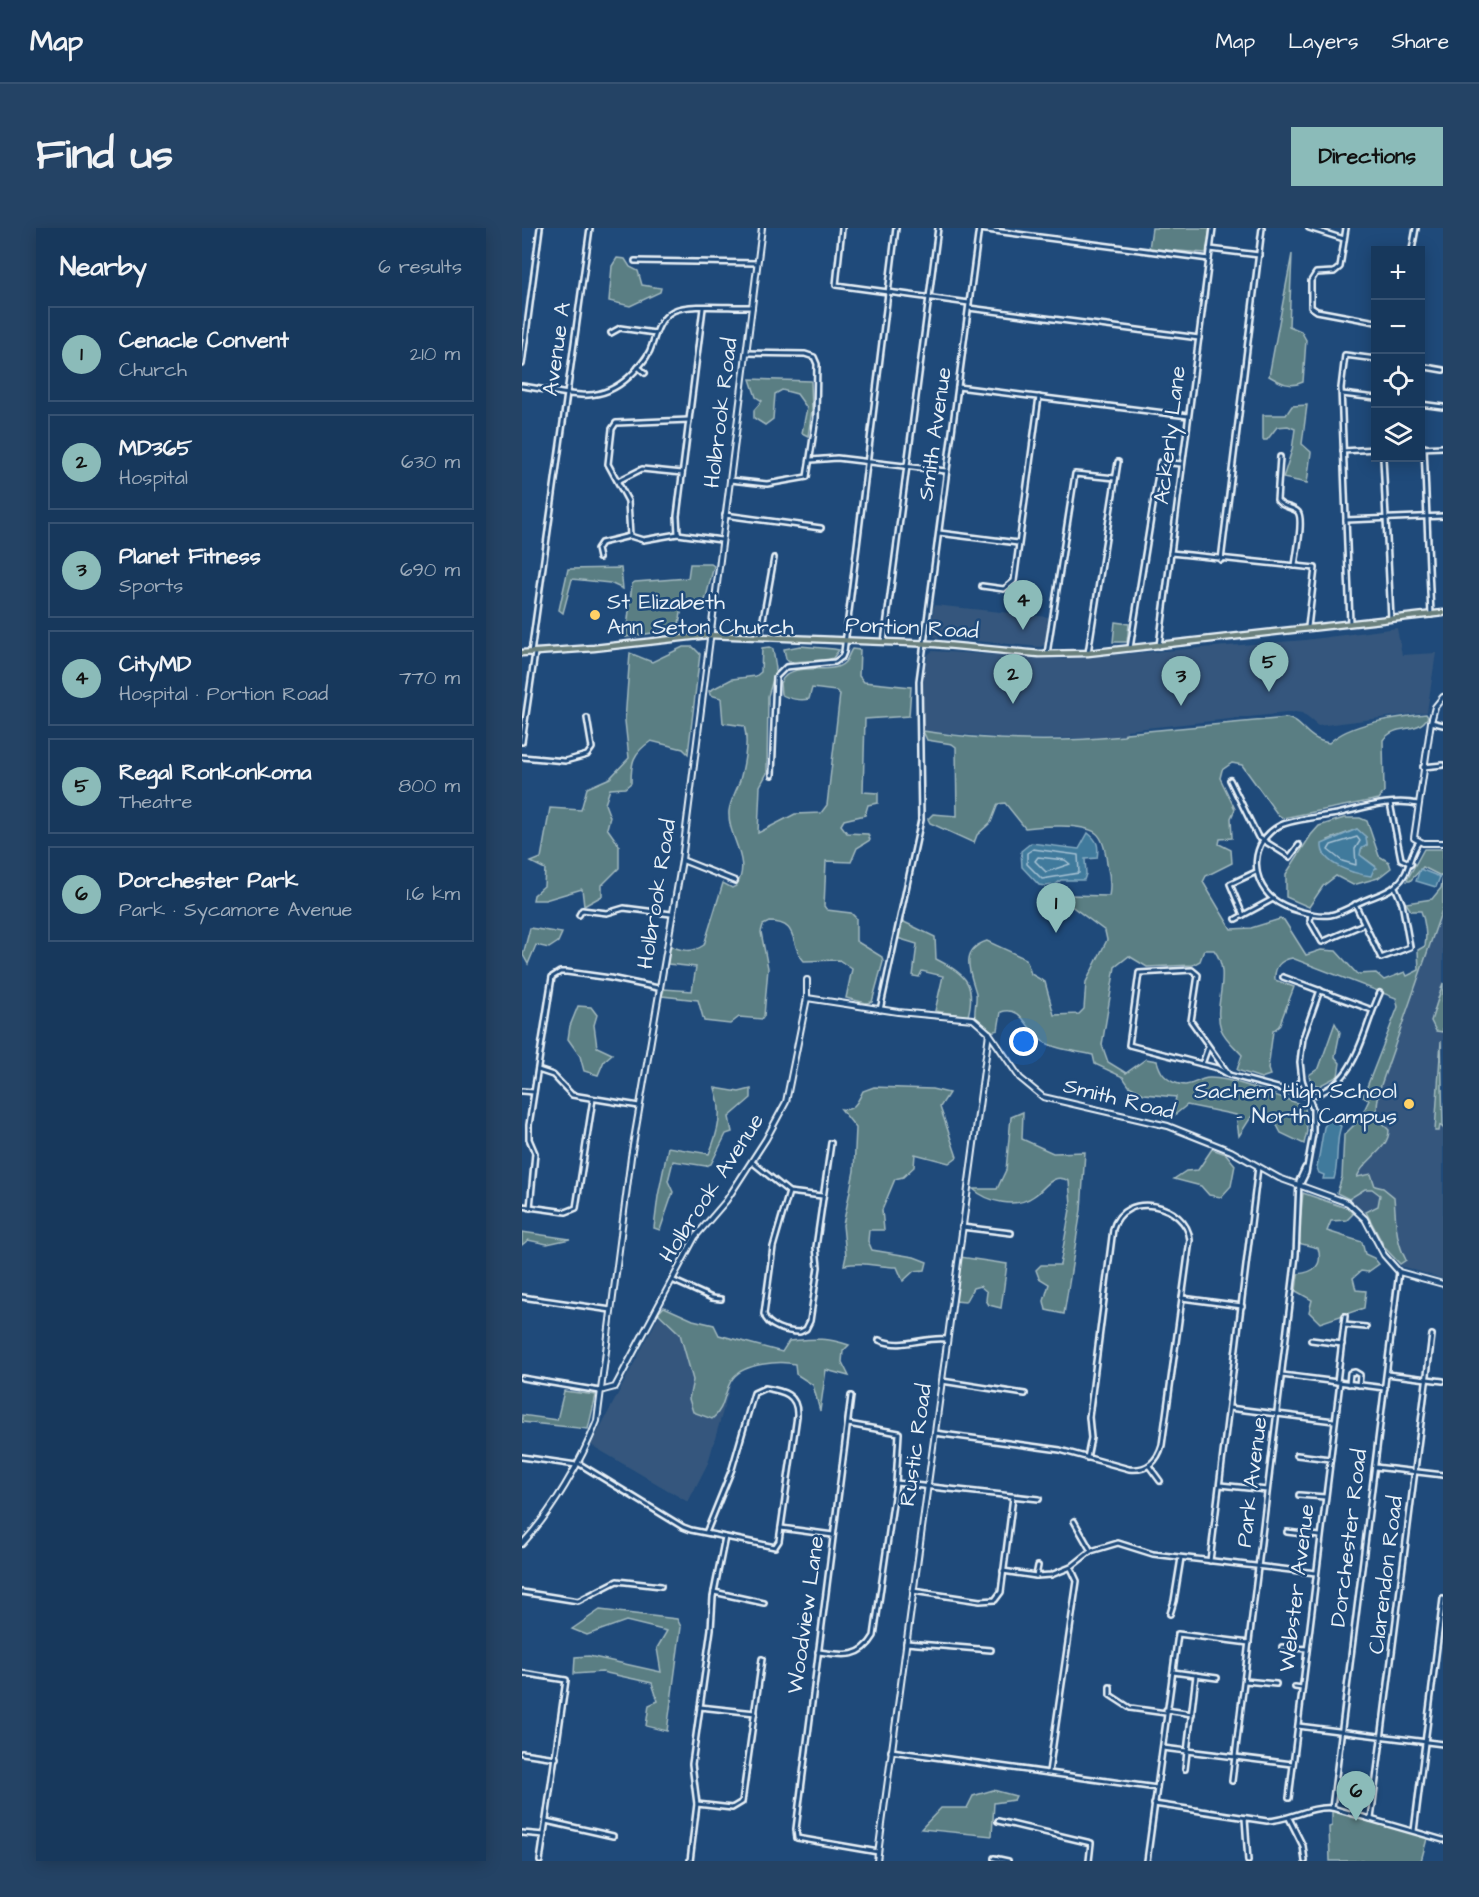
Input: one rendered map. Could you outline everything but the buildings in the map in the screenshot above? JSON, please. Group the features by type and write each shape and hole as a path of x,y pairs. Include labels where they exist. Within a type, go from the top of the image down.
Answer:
{"main road":[{"name":"Portion Road","path":"522,653 708,635 923,644 1047,654 1159,646 1443,613"}],"street":[{"path":"522,364 540,228"},
{"name":"Avenue A","path":"522,742 590,228"},
{"name":"Holbrook Road","path":"522,1544 576,1464 597,1421 639,1106 681,860 708,635 762,228"},
{"path":"842,228 836,285 1199,338"},
{"path":"772,775 776,677 786,668 840,660 845,640 896,228"},
{"path":"884,642 938,228"},
{"name":"Ackerly Lane","path":"1159,646 1213,228"},
{"path":"1221,560 1262,228"},
{"path":"1309,228 1344,239"},
{"path":"1346,228 1338,269 1334,272 1316,273 1312,278 1311,307 1317,311 1371,321"},
{"path":"1413,246 1416,228"},
{"path":"979,229 1209,259"},
{"name":"Smith Avenue","path":"880,1010 921,820 919,681 979,229"},
{"path":"1210,249 1259,255"},
{"path":"635,261 757,263"},
{"path":"522,386 593,396 610,392 622,384 648,356 655,333 662,321 674,311 752,307"},
{"path":"678,534 677,516 703,308"},
{"path":"611,333 620,328 655,333"},
{"path":"730,480 762,484 803,479 808,475 811,460 816,418 816,360 805,354 746,353"},
{"path":"1350,623 1341,394 1345,354 1371,358"},
{"path":"638,367 645,373"},
{"path":"1425,367 1443,370"},
{"path":"958,387 1188,416"},
{"path":"1341,394 1371,397"},
{"path":"982,586 1000,589 1012,585 1039,397"},
{"path":"1425,405 1443,407"},
{"path":"630,536 630,505 611,472 608,460 612,429 616,423 689,420"},
{"path":"1425,448 1443,447"},
{"path":"1343,451 1371,449"},
{"path":"1280,457 1277,500 1281,505 1296,511 1301,519 1295,566"},
{"path":"811,460 866,461 947,471"},
{"path":"1088,652 1118,462"},
{"path":"1130,648 1160,462 1182,465"},
{"path":"1383,462 1391,619"},
{"path":"1423,462 1431,615"},
{"path":"618,482 642,469 682,472"},
{"path":"1047,654 1076,474 1115,478"},
{"path":"725,515 821,528"},
{"path":"1346,520 1443,516"},
{"path":"939,533 1018,543"},
{"path":"599,558 597,549 601,543 630,536 643,540 678,534 721,540"},
{"path":"1171,553 1315,568 1308,628"},
{"path":"760,636 774,558"},
{"path":"1443,697 1435,707 1431,722 1414,838 1419,842 1443,843"},
{"path":"522,757 565,761 587,755 592,748 587,718"},
{"path":"1431,722 1443,725"},
{"path":"1423,767 1443,765"},
{"path":"1230,780 1262,841 1290,857 1299,845"},
{"path":"1418,804 1405,801 1390,803 1279,826 1262,841 1257,854 1256,872 1273,899 1311,914 1329,915 1395,887 1411,864 1414,847 1419,842"},
{"path":"1390,803 1401,859 1411,864"},
{"path":"681,860 735,881"},
{"path":"1243,915 1230,884 1256,872"},
{"path":"1355,904 1382,958 1410,947 1402,903 1395,887"},
{"path":"1236,919 1273,899"},
{"path":"579,915 582,910 607,913 621,908 671,914"},
{"path":"1311,914 1310,921 1322,942 1364,924"},
{"path":"1229,1075 1191,1021 1198,975 1192,970 1138,973 1130,1045 1217,1068 1229,1075 1289,1093 1308,1096 1321,1094 1337,1085 1351,1068 1380,993"},
{"path":"530,1208 535,1153 528,1131 550,983 555,975 563,972 610,978 658,988"},
{"path":"1283,977 1372,1010"},
{"name":"Holbrook Avenue","path":"600,1391 615,1387 695,1238 726,1201 752,1162 786,1102 807,998 807,980"},
{"name":"Park Avenue","path":"1232,1781 1296,1255 1299,1186 1313,1134 1313,1109 1302,1080 1300,1062 1303,1038 1320,990"},
{"name":"Smith Road","path":"807,998 880,1010 973,1019 989,1033 1020,1078 1043,1097 1168,1126 1231,1151 1258,1167 1299,1186 1348,1203 1365,1219 1384,1255 1399,1272"},
{"name":"Rustic Road","path":"877,1861 989,1033"},
{"path":"1202,1064 1208,1047"},
{"path":"538,1070 553,1075 572,1095 639,1106"},
{"path":"1289,1093 1295,1090 1302,1080"},
{"path":"522,1090 534,1092"},
{"path":"522,1206 573,1211 577,1204 593,1099"},
{"path":"789,1192 773,1247 764,1314 769,1324 794,1332 804,1330 810,1321 818,1267 816,1247 822,1196 831,1143"},
{"path":"752,1162 789,1192 822,1196"},
{"path":"1210,1561 1258,1167"},
{"path":"935,1433 1060,1450 1087,1458 1129,1469 1149,1466 1158,1456 1162,1445 1190,1240 1188,1227 1180,1216 1149,1205 1131,1206 1119,1215 1113,1229 1095,1364 1089,1417 1091,1438 1087,1458"},
{"path":"1188,1227 1194,1223"},
{"path":"961,1227 1011,1233"},
{"path":"1399,1272 1443,1284"},
{"name":"Dorchester Road","path":"1332,1808 1399,1272"},
{"path":"672,1280 712,1298 721,1299"},
{"path":"522,1297 611,1310"},
{"path":"1182,1298 1242,1306"},
{"name":"Webster Avenue","path":"1289,1798 1335,1421 1345,1316"},
{"path":"1344,1325 1366,1327"},
{"name":"Clarendon Road","path":"1371,1819 1432,1335"},
{"path":"879,1340 901,1345 932,1337 947,1339"},
{"path":"1311,1340 1342,1344"},
{"path":"1348,1383 1350,1373 1355,1372 1359,1373 1359,1385"},
{"path":"1387,1374 1443,1381"},
{"path":"1282,1375 1385,1388"},
{"path":"522,1378 600,1391"},
{"path":"942,1381 1025,1394"},
{"path":"522,1457 576,1464 679,1525 725,1538 775,1547 779,1541 797,1416 796,1402 791,1396 765,1388 754,1393 734,1462 707,1532"},
{"name":"Woodview Lane","path":"798,1838 796,1829 851,1396"},
{"path":"1229,1408 1335,1421"},
{"path":"818,1652 856,1654 865,1649 874,1636 896,1483 899,1433 848,1424"},
{"path":"1297,1455 1330,1459"},
{"path":"1149,1466 1160,1481"},
{"path":"1375,1467 1443,1475"},
{"path":"896,1483 1040,1499"},
{"path":"1220,1485 1267,1490"},
{"path":"1299,1495 1325,1497"},
{"path":"913,1591 980,1601 995,1600 1001,1592 1013,1497"},
{"path":"1074,1521 1091,1551"},
{"path":"781,1528 833,1535"},
{"path":"1287,1532 1320,1536"},
{"path":"522,1537 528,1538"},
{"path":"690,1861 697,1804 692,1764 714,1592 725,1538"},
{"path":"1003,1571 1036,1576 1051,1575 1071,1567 1091,1551 1118,1543 1149,1554 1316,1573"},
{"path":"1170,1614 1181,1558"},
{"path":"1036,1576 1038,1566"},
{"path":"1049,1772 1077,1581 1071,1567"},
{"path":"522,1592 578,1601 617,1581 661,1586"},
{"path":"714,1592 764,1604"},
{"path":"1414,1831 1443,1599"},
{"path":"1147,1861 1178,1634 1249,1643"},
{"path":"906,1643 992,1650"},
{"path":"1282,1647 1307,1649"},
{"path":"697,1804 732,1808 742,1802 762,1659"},
{"path":"1173,1672 1217,1678"},
{"path":"522,1673 566,1680 556,1758 551,1767 540,1861"},
{"path":"1185,1769 1196,1675"},
{"path":"1244,1681 1276,1684"},
{"path":"1110,1687 1110,1695 1123,1705 1192,1714"},
{"path":"1295,1687 1302,1688"},
{"path":"700,1707 755,1713"},
{"path":"1298,1726 1443,1744"},
{"path":"1162,1748 1293,1764"},
{"path":"891,1751 1157,1788"},
{"path":"522,1753 556,1758"},
{"path":"1154,1803 1267,1821 1289,1818 1315,1807 1332,1808 1443,1840"},
{"path":"1245,1818 1248,1861"},
{"path":"1289,1818 1303,1846 1305,1861"},
{"path":"546,1821 613,1836"},
{"path":"998,1821 1091,1843 1089,1861"},
{"path":"522,1833 544,1835"},
{"path":"792,1841 798,1838 878,1852"},
{"path":"994,1858 1008,1861"}],"shaded area":[{"path":"934,605 1048,617 1045,644 1041,647 934,637 931,632"},
{"path":"1397,628 1402,655 1436,653 1427,712 1318,726 1302,713 1295,712 1127,730 1127,735 1104,738 1018,739 923,731 922,681 928,655 932,651 1060,659 1305,640"},
{"name":"Sachem High School - North Campus","path":"1443,907 1443,1279 1401,1266 1388,1255 1361,1211 1342,1197"},
{"path":"659,1316 743,1341 708,1463 688,1502 591,1445"}],"green space":[{"path":"1152,228 1210,228 1206,253 1149,249"},
{"path":"1292,254 1289,326 1301,331 1306,340 1303,382 1290,385 1269,376"},
{"path":"617,258 625,259 630,267 638,271 642,285 661,288 660,292 630,306 609,301 612,266"},
{"path":"750,379 811,381 812,410 808,436 802,433 807,408 797,394 782,390 775,394 773,419 765,425 754,418 754,410 762,401 756,397"},
{"path":"1307,405 1302,444 1311,452 1307,483 1283,478 1292,450 1295,429 1288,426 1277,427 1267,440 1263,440 1263,415 1286,415 1292,406"},
{"path":"690,564 714,566 705,601 692,601 682,608 678,629 626,637 632,584 688,578"},
{"path":"621,568 623,589 610,583 572,579 563,613 559,610 568,569"},
{"path":"1115,622 1129,624 1127,642 1113,642"},
{"path":"800,646 839,650 833,658 828,660 789,662 784,649"},
{"path":"683,647 693,647 700,654 688,754 683,749 651,741 640,750 634,759 631,783 625,788 610,789 605,804 610,817 607,828 619,845 619,868 602,885 602,896 584,906 582,889 545,900 533,900 534,895 544,886 545,869 531,862 541,858 550,808 581,810 587,788 610,778 629,758 625,721 630,653 652,662"},
{"path":"762,648 773,649 776,669 768,696 767,773 760,786 758,833 795,814 821,813 827,805 840,694 836,691 812,688 809,699 798,700 787,697 781,694 780,683 786,675 803,669 838,666 846,661 852,649 860,650 859,676 864,682 911,687 909,716 865,719 863,792 878,793 878,803 868,805 865,815 844,820 841,825 847,833 868,834 870,840 857,848 851,862 826,861 824,906 827,910 851,913 856,918 856,941 882,957 883,962 872,1002 866,1003 846,998 852,969 839,960 804,961 796,948 790,930 779,923 769,922 763,925 761,932 768,968 764,1016 762,1019 739,1017 730,1024 704,1021 698,1000 662,996 664,989 692,991 696,967 668,964 670,946 687,950 704,945 723,883 732,888 736,886 742,867 729,821 729,811 743,767 746,746 744,726 723,723 721,698 710,695 709,691 732,679 756,676 761,672"},
{"path":"1426,714 1428,717 1418,726 1394,731 1383,740 1384,792 1379,799 1283,818 1278,815 1242,765 1232,763 1222,770 1220,778 1235,809 1231,818 1232,838 1220,839 1219,844 1231,850 1232,863 1206,876 1203,882 1231,929 1251,928 1280,919 1284,920 1306,955 1321,950 1336,951 1357,974 1376,973 1384,980 1405,972 1407,976 1419,970 1418,950 1425,946 1425,924 1421,911 1411,911 1406,903 1432,899 1441,888 1443,877 1443,907 1380,1088 1377,1111 1389,1130 1388,1137 1381,1149 1357,1177 1371,1174 1375,1186 1383,1188 1394,1197 1398,1237 1406,1260 1400,1264 1385,1248 1366,1212 1378,1206 1380,1195 1372,1189 1365,1189 1349,1199 1337,1193 1342,1177 1344,1135 1360,1119 1369,1100 1363,1097 1398,1007 1396,998 1292,958 1284,961 1277,968 1275,980 1294,987 1279,1026 1273,1031 1268,1069 1270,1075 1261,1078 1237,1070 1242,1055 1221,1029 1219,1009 1222,969 1214,950 1204,950 1200,961 1193,965 1147,967 1129,956 1115,967 1102,1045 1108,1062 1126,1073 1146,1059 1157,1061 1164,1076 1179,1084 1189,1085 1209,1078 1219,1079 1257,1089 1305,1106 1307,1131 1304,1144 1281,1133 1273,1118 1262,1113 1251,1117 1239,1136 1236,1115 1187,1105 1172,1117 1176,1097 1144,1094 1129,1086 1123,1077 1095,1064 1093,1055 1056,1047 1042,1041 1013,1011 1001,1012 998,1030 991,1032 975,1017 976,993 969,963 972,950 987,941 1026,959 1031,974 1045,982 1054,1015 1079,1014 1084,1009 1086,982 1107,940 1105,931 1066,902 1065,898 1068,895 1109,896 1110,880 1105,851 1099,836 1090,830 1061,826 1025,828 1005,803 998,804 991,822 977,835 974,843 930,823 928,819 933,814 957,816 956,747 952,744 927,740 923,731 998,739 1074,740 1287,718 1293,720 1315,738 1329,743 1349,730 1361,726 1388,719"},
{"path":"1344,818 1360,818 1367,821 1379,856 1389,862 1391,868 1378,878 1353,885 1336,876 1323,886 1309,907 1286,897 1286,874 1319,826","holes":["1357,829 1366,837 1367,845 1361,849 1360,855 1375,866 1372,871 1353,872 1339,866 1328,840"]},
{"path":"1424,849 1443,849 1443,877 1423,867 1410,881 1407,881"},
{"path":"902,921 935,937 936,959 954,969 966,980 971,995 968,1016 935,1011 943,976 922,971 919,977 913,976 917,944 897,938"},
{"path":"530,928 562,933 558,942 549,948 536,945 528,964 523,955"},
{"path":"1443,983 1443,1032 1436,1031 1431,1021"},
{"path":"578,1006 591,1007 597,1015 594,1025 597,1047 612,1054 604,1061 598,1075 584,1071 580,1056 568,1039 570,1026"},
{"path":"1335,1023 1340,1032 1335,1057 1340,1063 1338,1076 1319,1086 1311,1083 1309,1075 1319,1068"},
{"path":"1441,1041 1443,1128 1440,1125 1439,1131 1435,1131"},
{"path":"874,1087 932,1089 949,1093 940,1107 957,1157 949,1163 915,1154 914,1167 903,1177 895,1179 882,1210 884,1230 869,1230 868,1241 872,1250 914,1257 927,1262 925,1270 914,1271 903,1281 897,1267 844,1265 846,1256 843,1225 854,1171 856,1128 841,1109 852,1107 863,1091"},
{"path":"715,1088 739,1092 751,1089 751,1098 729,1117 732,1132 726,1134 711,1164 706,1166 673,1161 668,1181 673,1192 660,1230 654,1228 668,1147 709,1154 719,1121 719,1105"},
{"path":"1023,1112 1022,1139 1053,1153 1085,1152 1081,1210 1064,1314 1046,1310 1044,1301 1049,1284 1039,1278 1036,1270 1041,1265 1060,1265 1071,1204 1069,1181 1058,1178 1027,1200 1011,1203 994,1200 973,1189 997,1189 1006,1170 1011,1117"},
{"path":"1212,1149 1226,1154 1235,1165 1231,1186 1221,1197 1209,1195 1201,1186 1174,1179 1186,1171 1198,1170"},
{"path":"1303,1193 1349,1209 1353,1214 1347,1220 1331,1221 1327,1231 1362,1242 1365,1254 1374,1258 1379,1264 1368,1272 1361,1271 1353,1278 1356,1290 1366,1291 1364,1308 1320,1323 1309,1312 1312,1300 1296,1291 1298,1274 1316,1267 1319,1259 1318,1248 1298,1243"},
{"path":"522,1232 570,1239 547,1244 528,1240 522,1245"},
{"path":"960,1257 1007,1264 1001,1308 989,1305 986,1300 987,1292 980,1286 973,1288 965,1302 955,1301"},
{"path":"664,1307 693,1320 714,1325 719,1335 782,1352 789,1341 812,1339 841,1342 849,1345 843,1351 842,1362 849,1376 826,1370 820,1411 813,1385 796,1374 795,1364 753,1366 733,1378 720,1410 712,1419 693,1412 689,1399 693,1380 680,1334 658,1313"},
{"path":"564,1391 596,1395 588,1429 522,1422 522,1415 557,1420"},
{"path":"600,1610 677,1619 681,1627 667,1731 646,1726 649,1705 658,1701 652,1683 602,1672 574,1674 575,1657 589,1656 661,1672 657,1648 667,1631 626,1621 587,1635 572,1629"},
{"path":"993,1790 1016,1796 1014,1800 994,1803 992,1836 921,1829 941,1808 967,1808 973,1796"},
{"path":"1332,1808 1428,1835 1421,1861 1330,1861 1329,1827 1332,1826"}],"water":[{"path":"1357,829 1366,837 1367,845 1361,849 1360,855 1377,868 1371,876 1340,867 1327,858 1323,851 1322,844"},
{"path":"1088,833 1096,841 1098,854 1097,858 1085,859 1084,880 1061,880 1055,885 1039,885 1022,867 1021,851 1031,843 1079,849"},
{"path":"1420,869 1440,877 1436,887 1416,881"},
{"path":"1329,1119 1341,1126 1334,1179 1323,1179 1324,1175 1319,1173 1317,1168 1324,1127"}],"place":[{"name":"St Elizabeth Ann Seton Church","path":"595,615"},
{"name":"CityMD","path":"1023,630"},
{"name":"Regal Ronkonkoma","path":"1269,692"},
{"name":"MD365","path":"1013,704"},
{"name":"Planet Fitness","path":"1181,706"},
{"name":"Cenacle Convent","path":"1056,933"},
{"name":"Sachem High School - North Campus","path":"1409,1104"},
{"name":"Dorchester Park","path":"1356,1821"}]}
